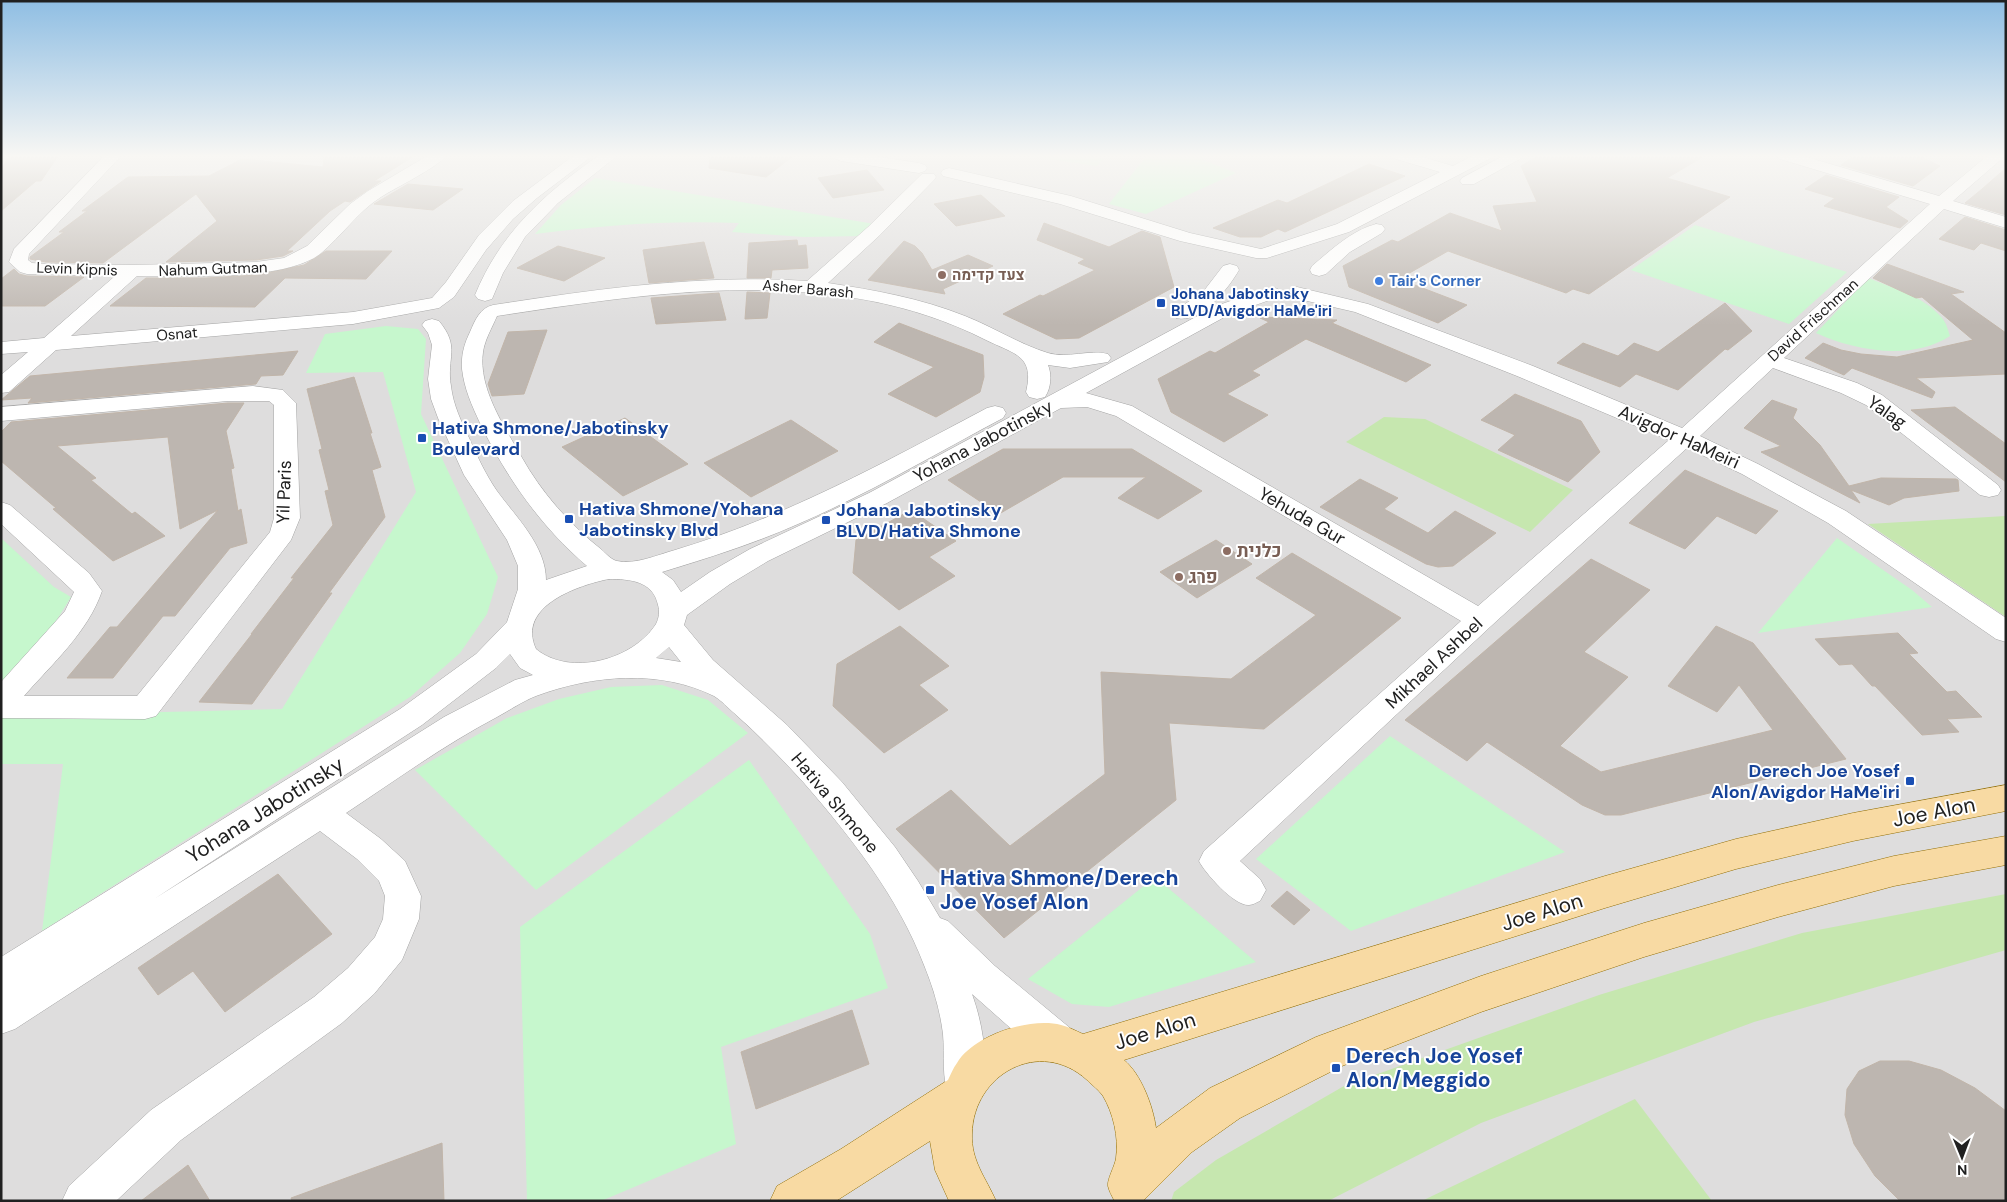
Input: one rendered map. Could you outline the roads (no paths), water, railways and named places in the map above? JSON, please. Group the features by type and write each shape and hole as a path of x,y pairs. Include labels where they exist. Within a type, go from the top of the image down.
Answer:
{"main road":[{"name":"Joe Alon","path":"962,1090 982,1064 1004,1050 1030,1042 1071,1047 1736,854 1852,827 2006,798"},
{"path":"1123,1196 1177,1137 1225,1103 1330,1051 1481,994 1644,940 1778,900 1894,871 2006,850"},
{"path":"1071,1047 1110,1070 1127,1094 1137,1123 1138,1154 1123,1196"},
{"path":"792,1201 832,1180 893,1142 962,1090"},
{"path":"962,1090 950,1125 952,1156 962,1186 974,1201"}],"street":[{"name":"Levin Kipnis","path":"59,212 20,253 18,262 27,268 46,270 132,271"},
{"name":"Nahum Gutman","path":"132,271 256,268 289,263 313,250 352,212"},
{"path":"512,212 483,241 454,287 442,317 439,333 442,342 439,378 444,406 470,466 491,500 512,528 531,566 533,584 522,619 518,642 525,656 539,666 558,672 580,673 614,667 638,656 657,642 671,618 671,597 663,585 650,576 620,570 584,574 561,583 541,596 522,619"},
{"path":"540,212 513,241 489,284 489,305 473,352 473,372 479,398 506,454 528,487 570,536 620,570"},
{"path":"812,287 874,231 890,212"},
{"path":"1105,212 1186,237 1262,253"},
{"path":"1230,268 1239,258 1262,253 1343,228 1374,212"},
{"path":"1186,237 1207,248 1230,268 1232,276 1237,282 1252,289 1271,293 1297,293 1316,287 1320,282 1320,273 1332,257 1361,237 1408,212"},
{"name":"David Frischman","path":"1685,438 1931,212"},
{"path":"1973,212 2006,223"},
{"name":"Avigdor HaMeiri","path":"1262,253 1286,254 1304,260 1320,273 1336,293 1360,308"},
{"name":"Yohana Jabotinsky","path":"671,618 720,578 759,555 878,498 1047,396 1101,358 1209,298 1220,287 1230,268"},
{"path":"1,386 50,345 132,271"},
{"name":"Asher Barash","path":"489,305 729,285 812,287 870,295 925,308 969,324 1050,360 1074,361 1101,358"},
{"name":"Yohana Jabotinsky","path":"620,570 726,544 795,516 1047,396 1126,364 1223,310 1271,293"},
{"name":"Avigdor HaMeiri","path":"1297,293 1360,308 1525,371 1685,438 1750,469 1829,513 2006,632"},
{"path":"442,317 458,295 489,305"},
{"path":"442,317 489,305"},
{"name":"Osnat","path":"1,348 354,318 442,317"},
{"name":"Asher Barash","path":"1020,348 1032,357 1039,368 1047,396"},
{"name":"Yalag","path":"1770,360 1849,388 1874,400 1989,490"},
{"path":"1124,412 1113,389 1116,377 1126,364"},
{"name":"Yil Paris","path":"1,414 228,394 253,393 275,395 285,403 287,518 282,534 145,708 1,707"},
{"name":"Yehuda Gur","path":"1047,396 1088,400 1124,412 1480,620"},
{"name":"Mikhael Ashbel","path":"1248,890 1216,861 1480,620 1685,438"},
{"path":"1,510 79,579 88,591 84,605 75,618 1,702"},
{"name":"Avigdor HaMeiri","path":"1974,612 2006,637"},
{"name":"Hativa Shmone","path":"671,618 707,672 776,733 843,808 907,893 939,952 957,1003 965,1046 962,1090"},
{"name":"Yohana Jabotinsky","path":"1,978 411,718 486,661 522,619"},
{"name":"Hativa Shmone","path":"614,667 673,670 707,681 736,697"},
{"name":"Yohana Jabotinsky","path":"1,1016 476,713 526,688 580,673"},
{"name":"Yohana Jabotinsky","path":"84,1201 166,1125 328,1010 361,981 389,948 401,919 403,896 394,872 369,849 321,813"},
{"name":"Hativa Shmone","path":"921,920 982,978 1071,1047"}],"place":[{"name":"צעד קדימה","path":"942,275"},
{"name":"Tair's Corner","path":"1379,281"},
{"name":"Johana Jabotinsky BLVD/Avigdor HaMe'iri","path":"1161,303"},
{"name":"Hativa Shmone/Jabotinsky Boulevard","path":"422,438"},
{"name":"Hativa Shmone/Yohana Jabotinsky Blvd","path":"569,519"},
{"name":"Johana Jabotinsky BLVD/Hativa Shmone","path":"826,520"},
{"name":"כלנית","path":"1227,551"},
{"name":"פרג","path":"1179,577"},
{"name":"Derech Joe Yosef Alon/Avigdor HaMe'iri","path":"1910,781"},
{"name":"Hativa Shmone/Derech Joe Yosef Alon","path":"930,890"},
{"name":"Derech Joe Yosef Alon/Meggido","path":"1336,1068"}]}
